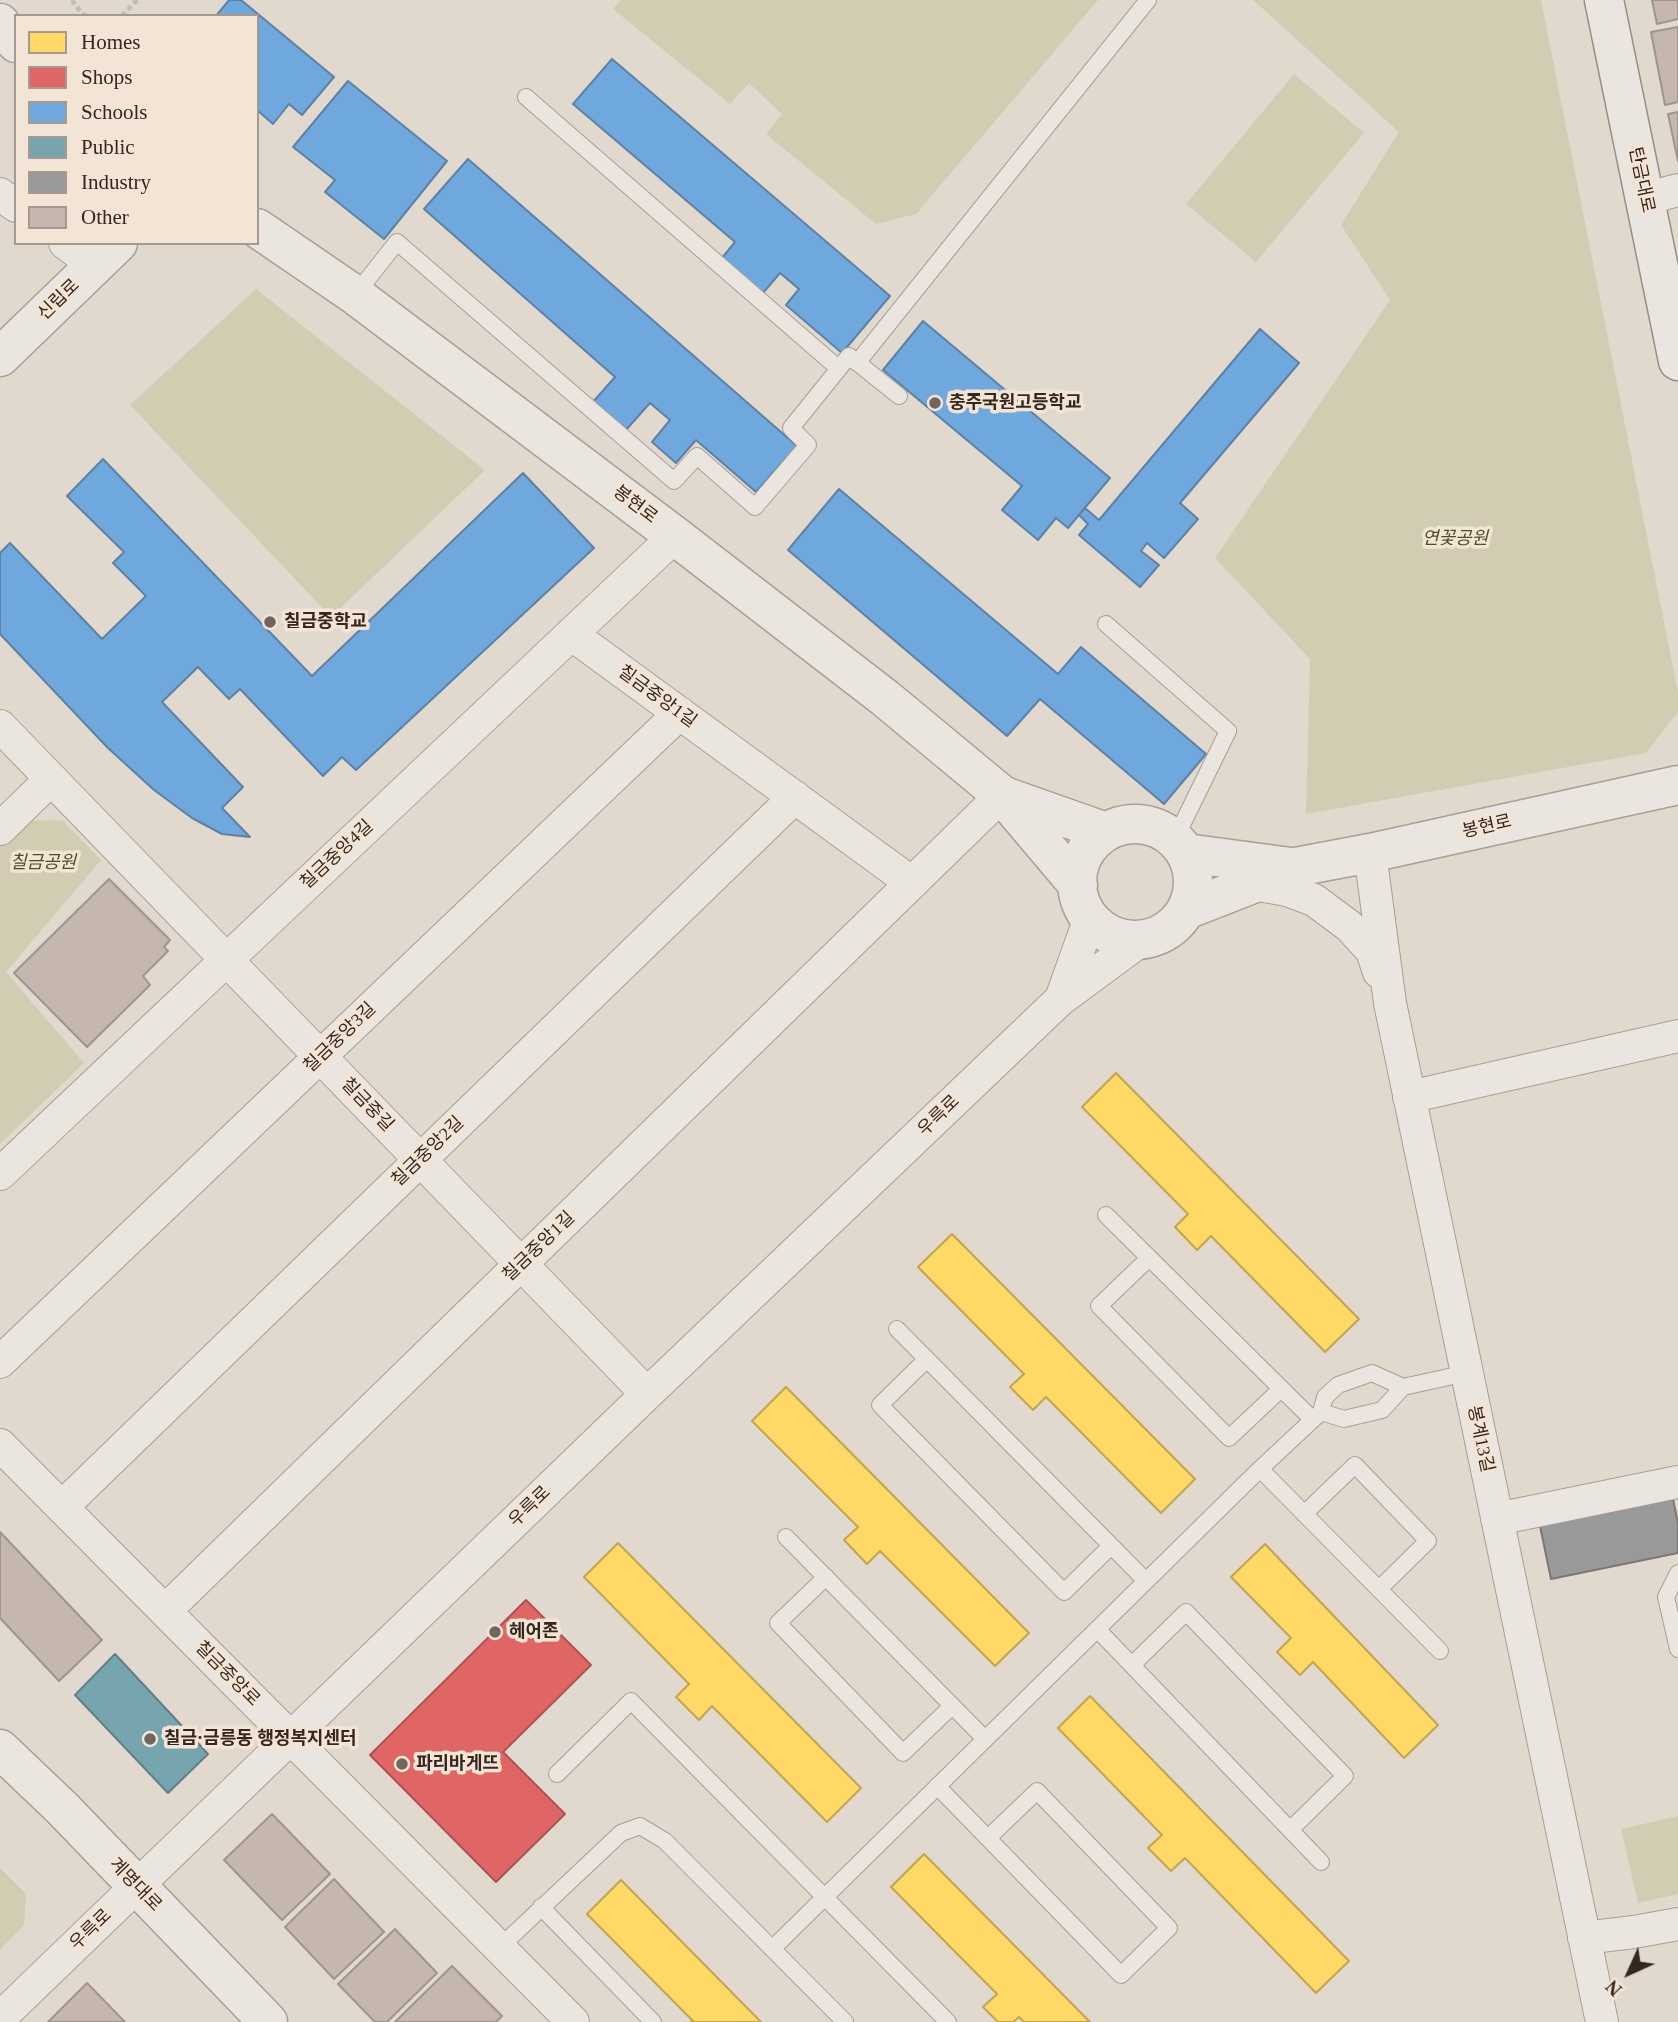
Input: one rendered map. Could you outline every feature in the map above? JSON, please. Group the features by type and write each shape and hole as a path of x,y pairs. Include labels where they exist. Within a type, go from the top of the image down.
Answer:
{"street":[{"name":"탄금대로","path":"1604,0 1661,194 1678,361"},
{"path":"0,23 14,40"},
{"name":"봉현로","path":"259,230 355,295 885,698 1002,795 1084,901"},
{"name":"신립로","path":"0,357 93,251"},
{"name":"칠금중앙4길","path":"0,1174 675,536"},
{"name":"칠금중앙1길","path":"571,634 912,883"},
{"name":"칠금중앙3길","path":"0,1362 680,713"},
{"name":"칠금중길","path":"0,726 647,1394"},
{"path":"0,829 51,779"},
{"name":"봉현로","path":"1186,910 1296,867 1678,785"},
{"name":"봉현로","path":"1002,795 1105,832"},
{"name":"칠금중앙1길","path":"165,1611 1002,795"},
{"name":"칠금중앙2길","path":"62,1507 795,797"},
{"path":"1141,824 1160,829 1180,846 1193,872 1193,891 1186,910 1175,925 1159,935 1140,940 1121,938 1104,931 1084,901 1079,869 1084,854 1094,842 1105,832 1123,825 1141,824"},
{"name":"봉현로","path":"1180,846 1296,867"},
{"name":"봉계13길","path":"1370,853 1390,1003 1602,2022"},
{"path":"1253,884 1287,890 1314,900 1349,926 1372,951 1390,1003"},
{"name":"우륵로","path":"1061,999 1084,901"},
{"name":"우륵로","path":"0,2018 1061,999 1140,940"},
{"path":"1409,1097 1678,1035"},
{"name":"칠금중앙로","path":"0,1445 573,2022"},
{"path":"1497,1519 1678,1482"},
{"name":"계명대로","path":"0,1749 62,1808 268,2022"},
{"path":"1584,1938 1678,1924"}],"lane":[{"path":"857,363 1148,0"},
{"path":"526,97 838,368"},
{"path":"355,295 397,242 674,481 697,456 755,508 808,445 790,428 849,356 899,397"},
{"path":"1105,624 1228,731 1180,846"},
{"path":"1106,1215 1281,1389 1317,1415 1344,1419 1382,1410 1403,1387 1467,1373"},
{"path":"1149,1258 1099,1306 1230,1438 1281,1389"},
{"path":"897,1329 1146,1581"},
{"path":"927,1359 880,1405 1064,1592 1111,1546"},
{"path":"772,1949 1317,1415 1325,1396 1338,1385 1371,1373 1403,1387"},
{"path":"1304,1514 1354,1465 1428,1541 1379,1589"},
{"path":"1260,1469 1440,1651"},
{"path":"786,1537 985,1739"},
{"path":"1678,1573 1666,1597 1678,1649"},
{"path":"826,1577 778,1623 903,1753 952,1706"},
{"path":"1132,1665 1186,1612 1345,1776 1290,1830"},
{"path":"1097,1629 1321,1862"},
{"path":"557,1774 631,1701 948,2022"},
{"path":"937,1786 1121,1975 1169,1928 1037,1791 988,1838"},
{"path":"499,1948 621,1833 640,1826 666,1841 845,2022"},
{"path":"541,1907 653,2022"}],"path":[{"path":"125,14 136,0"}],"green space":[{"path":"621,0 1098,0 916,214 876,224 766,134 782,114 749,83 730,104 613,9"},
{"name":"연꽃공원","path":"1253,0 1541,0 1678,693 1678,712 1646,753 1306,814 1310,659 1215,558 1390,300 1341,225 1399,132"},
{"path":"1294,74 1364,133 1256,262 1186,204"},
{"path":"256,289 485,470 331,617 130,405"},
{"name":"칠금공원","path":"62,820 101,860 6,972 84,1063 0,1144 0,845 24,821"},
{"path":"1678,1816 1678,1894 1638,1903 1621,1829"},
{"path":"0,1868 26,1894 24,1925 0,1950"}],"building: Homes":[{"path":"1116,1073 1359,1319 1325,1352 1211,1236 1197,1250 1175,1227 1188,1214 1082,1107"},
{"path":"952,1234 1195,1479 1161,1513 1046,1397 1033,1410 1010,1387 1024,1374 918,1267"},
{"path":"786,1387 1029,1633 995,1666 880,1551 867,1564 844,1540 858,1527 752,1421"},
{"path":"618,1543 861,1788 827,1822 712,1706 699,1720 676,1697 689,1684 584,1577"},
{"path":"1265,1544 1438,1725 1404,1758 1313,1662 1300,1675 1277,1652 1291,1638 1231,1577"},
{"path":"1090,1696 1349,1961 1316,1993 1185,1858 1171,1871 1148,1848 1162,1835 1058,1728"},
{"path":"924,1854 1090,2022 1024,2022 1019,2017 1013,2022 998,2022 983,2007 997,1994 891,1887"},
{"path":"621,1880 761,2022 691,2022 693,2021 587,1914"}],"building: Shops":[{"path":"526,1600 591,1665 503,1752 565,1814 496,1882 370,1755"}],"building: Schools":[{"path":"229,0 241,0 258,14 218,14"},
{"path":"259,15 334,77 302,115 289,104 273,124 259,112"},
{"path":"612,59 890,296 842,353 786,305 799,289 780,273 763,293 722,258 735,242 573,104"},
{"path":"348,81 447,161 384,239 325,192 335,180 293,147"},
{"path":"468,159 797,446 756,492 696,440 676,463 652,442 670,420 650,403 625,431 592,403 615,377 424,209"},
{"path":"923,321 1110,478 1068,528 1056,518 1038,540 1002,510 1022,486 883,370"},
{"path":"1260,329 1299,363 1180,503 1198,519 1164,558 1147,543 1141,551 1159,565 1140,587 1079,535 1088,524 1079,515 1085,508 1099,520"},
{"path":"103,459 312,676 523,473 594,548 356,770 342,757 323,776 240,689 229,699 198,667 162,702 243,787 222,808 250,837 222,834 192,818 154,790 108,748 0,634 0,553 10,543 102,639 146,596 113,563 124,552 67,496"},
{"path":"839,489 1058,674 1081,647 1206,754 1164,804 1040,699 1007,736 788,550"}],"building: Public":[{"path":"115,1654 208,1754 168,1793 75,1695"}],"building: Industry":[{"path":"1673,1499 1678,1523 1678,1553 1551,1579 1540,1526"}],"building: Other":[{"path":"1652,0 1678,0 1678,19 1657,24"},
{"path":"1678,27 1678,102 1665,105 1651,32"},
{"path":"1678,112 1678,161 1668,114"},
{"path":"109,879 170,940 164,947 168,951 143,976 150,985 87,1047 14,973"},
{"path":"0,1532 102,1640 59,1681 0,1618"},
{"path":"272,1814 330,1874 282,1920 224,1860"},
{"path":"334,1879 384,1932 334,1979 285,1927"},
{"path":"395,1929 437,1973 387,2022 375,2022 338,1984"},
{"path":"452,1966 502,2016 496,2022 395,2022"},
{"path":"87,1983 125,2022 48,2022"}],"place":[{"name":"충주국원고등학교","path":"935,403"},
{"name":"칠금중학교","path":"270,622"},
{"name":"헤어존","path":"495,1632"},
{"name":"칠금·금릉동 행정복지센터","path":"150,1739"},
{"name":"파리바게뜨","path":"402,1764"}]}
